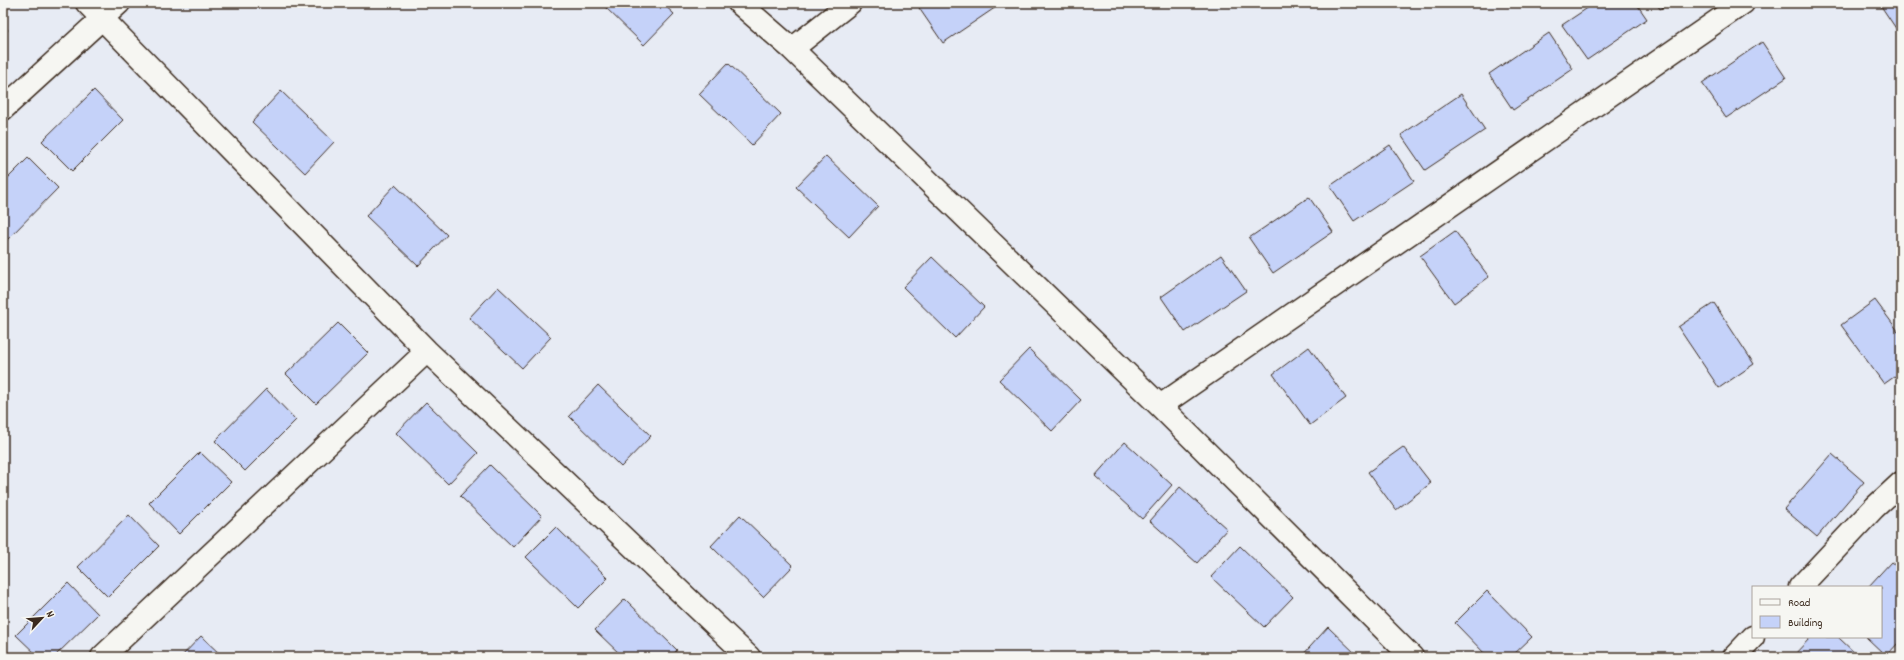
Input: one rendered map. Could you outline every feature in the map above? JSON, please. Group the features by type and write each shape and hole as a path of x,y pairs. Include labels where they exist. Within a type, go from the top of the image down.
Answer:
{"street":[{"path":"3,109 95,10 119,3"},
{"path":"738,3 792,48 1160,406 1412,657"},
{"path":"792,48 850,3"},
{"path":"1160,406 1743,3"},
{"path":"95,10 427,352 749,657"},
{"path":"111,654 427,352"},
{"path":"1801,586 1874,508 1901,483"},
{"path":"1734,657 1752,637"}],"building":[{"path":"601,3 662,3 674,14 644,45"},
{"path":"926,3 1002,3 943,43 919,8"},
{"path":"1595,3 1636,3 1647,19 1587,60 1562,25"},
{"path":"1656,3 1670,3 1660,9"},
{"path":"1879,3 1901,3 1901,32 1899,33"},
{"path":"3,25 8,30 3,35"},
{"path":"1549,33 1573,69 1513,110 1489,74"},
{"path":"1762,42 1786,78 1726,118 1702,83"},
{"path":"728,63 781,114 752,145 699,94"},
{"path":"94,90 123,120 72,171 42,141"},
{"path":"281,91 334,142 305,173 252,122"},
{"path":"1461,94 1485,130 1425,170 1401,135"},
{"path":"1390,145 1414,181 1354,221 1330,186"},
{"path":"826,156 878,206 849,237 796,187"},
{"path":"28,158 58,188 7,240 3,236 3,183"},
{"path":"395,185 447,235 418,266 366,216"},
{"path":"1309,197 1333,232 1273,273 1249,238"},
{"path":"1455,231 1489,277 1454,303 1420,256"},
{"path":"1221,255 1246,291 1185,332 1161,297"},
{"path":"932,257 984,307 955,338 903,287"},
{"path":"498,287 551,337 522,368 469,318"},
{"path":"1875,300 1901,335 1901,372 1884,384 1841,325"},
{"path":"1714,303 1754,364 1719,388 1678,327"},
{"path":"338,323 368,353 316,404 286,374"},
{"path":"1309,347 1346,398 1310,425 1273,374"},
{"path":"1029,349 1081,400 1052,431 999,380"},
{"path":"598,385 651,436 621,467 569,416"},
{"path":"266,389 296,420 245,471 215,441"},
{"path":"426,402 478,453 448,484 396,433"},
{"path":"1125,442 1172,485 1142,519 1095,476"},
{"path":"1403,447 1431,483 1396,510 1368,472"},
{"path":"200,452 231,482 179,534 149,503"},
{"path":"1832,454 1864,482 1817,537 1784,509"},
{"path":"490,465 542,516 513,547 460,496"},
{"path":"1180,487 1227,529 1197,563 1150,521"},
{"path":"129,515 159,546 108,597 78,567"},
{"path":"740,515 793,566 763,597 711,546"},
{"path":"556,527 608,578 578,608 526,557"},
{"path":"1240,546 1293,597 1264,627 1211,577"},
{"path":"1891,562 1901,570 1901,640 1886,656 1867,638 1882,638 1882,586 1869,586"},
{"path":"68,583 98,614 54,657 39,657 16,635"},
{"path":"1487,591 1532,637 1511,657 1488,657 1455,623"},
{"path":"625,599 677,650 671,657 623,657 595,630"},
{"path":"1328,627 1359,657 1301,657"},
{"path":"201,636 223,657 181,657"},
{"path":"1810,638 1839,638 1859,657 1792,657"}]}
